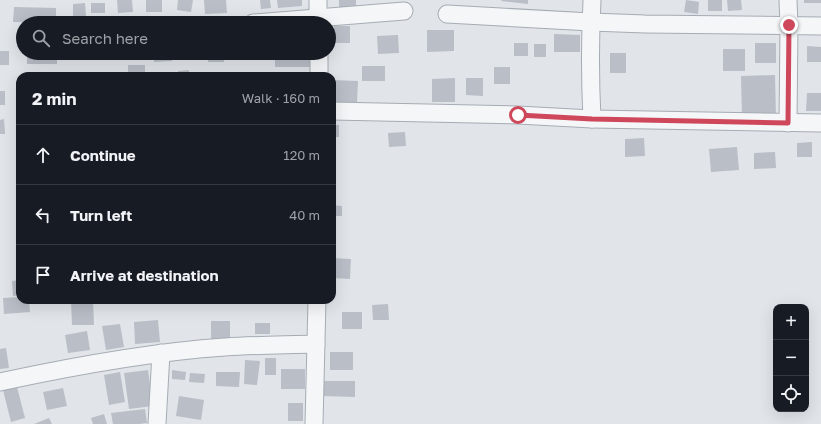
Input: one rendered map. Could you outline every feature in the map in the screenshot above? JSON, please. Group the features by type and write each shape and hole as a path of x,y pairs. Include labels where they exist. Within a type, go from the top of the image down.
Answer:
{"street":[{"path":"318,0 318,16"},
{"path":"592,0 592,119"},
{"path":"788,0 788,123"},
{"path":"336,19 404,11"},
{"path":"447,14 645,24 821,26"},
{"path":"319,60 319,72"},
{"path":"336,110 518,115 592,119 821,124"},
{"path":"314,424 317,304"},
{"path":"0,382 63,369 161,353 225,347 316,344"},
{"path":"157,424 161,353"}],"building":[{"path":"117,0 132,0 133,12 118,13"},
{"path":"146,0 162,0 162,12 146,12"},
{"path":"178,0 193,0 191,12 177,10"},
{"path":"204,0 226,0 227,13 205,14"},
{"path":"260,0 270,0 271,8 261,9"},
{"path":"277,0 302,0 302,6 278,8"},
{"path":"339,0 356,0 356,9 339,10"},
{"path":"528,0 528,4 501,1"},
{"path":"686,0 699,2 698,14 684,12"},
{"path":"708,0 722,0 722,11 708,11"},
{"path":"727,0 741,0 742,10 728,11"},
{"path":"804,0 821,0 821,3 804,3"},
{"path":"85,3 86,16 73,16 73,4"},
{"path":"91,3 105,3 105,13 91,13"},
{"path":"14,7 56,8 56,16 16,16 16,22 13,22"},
{"path":"336,26 350,26 350,43 336,43"},
{"path":"427,30 454,30 454,51 427,52"},
{"path":"554,34 580,35 580,52 554,52"},
{"path":"398,35 399,53 378,54 377,36"},
{"path":"514,43 528,43 528,56 514,56"},
{"path":"755,43 776,43 776,63 755,63"},
{"path":"534,44 546,44 546,57 534,57"},
{"path":"807,46 821,47 821,62 807,62"},
{"path":"723,49 745,49 745,71 723,71"},
{"path":"0,51 9,51 9,65 0,65"},
{"path":"610,53 626,53 626,73 610,73"},
{"path":"27,60 57,60 57,64 27,64"},
{"path":"154,60 172,60 172,61 154,62"},
{"path":"208,60 224,60 224,62 208,62"},
{"path":"275,60 310,60 310,67 275,67"},
{"path":"128,65 145,65 145,72 128,72"},
{"path":"362,66 385,66 385,81 362,81"},
{"path":"494,67 510,67 510,84 494,84"},
{"path":"189,70 189,72 178,72"},
{"path":"775,75 776,117 742,118 741,76"},
{"path":"455,78 455,102 432,102 432,79"},
{"path":"466,78 483,78 483,96 466,95"},
{"path":"336,80 358,81 357,103 336,103"},
{"path":"0,91 5,91 5,105 0,105"},
{"path":"807,93 821,93 821,111 806,111"},
{"path":"4,119 5,134 0,134 0,120"},
{"path":"336,125 339,125 339,137 336,137"},
{"path":"405,132 406,146 389,147 388,133"},
{"path":"644,138 645,156 625,157 625,139"},
{"path":"812,142 812,157 797,157 797,143"},
{"path":"737,147 739,170 711,172 709,149"},
{"path":"775,152 776,168 754,169 754,153"},
{"path":"336,205 342,206 342,216 336,216"},
{"path":"336,258 351,259 350,279 336,278"},
{"path":"16,280 16,296 13,296 12,281"},
{"path":"16,297 16,304 29,304 30,312 4,314 3,298"},
{"path":"71,304 93,304 94,325 72,325"},
{"path":"388,304 389,320 373,320 372,305"},
{"path":"342,312 362,312 362,329 342,329"},
{"path":"158,320 160,342 135,344 134,322"},
{"path":"211,321 230,321 230,340 211,340"},
{"path":"255,323 270,323 270,334 255,334"},
{"path":"120,324 124,347 106,350 102,326"},
{"path":"87,331 90,350 68,353 65,335"},
{"path":"6,348 9,368 0,369 0,349"},
{"path":"330,352 353,352 353,370 330,370"},
{"path":"265,358 276,358 276,375 265,375"},
{"path":"245,360 260,361 257,385 244,384"},
{"path":"281,369 305,369 305,389 281,389"},
{"path":"148,370 153,406 129,409 124,373"},
{"path":"172,370 186,372 185,380 172,379"},
{"path":"120,372 125,402 109,405 104,375"},
{"path":"216,372 240,372 239,387 216,386"},
{"path":"190,373 205,374 204,383 189,382"},
{"path":"322,381 355,381 355,397 322,396"},
{"path":"17,387 25,418 11,422 3,390"},
{"path":"63,388 67,406 47,410 43,392"},
{"path":"179,396 204,400 201,420 176,416"},
{"path":"288,403 303,403 303,421 288,421"},
{"path":"145,409 147,423 113,424 111,413"},
{"path":"104,414 107,424 93,424 91,418"},
{"path":"49,418 52,424 34,424"}],"route":[{"path":"518,115 592,119 788,123 789,25"}]}
